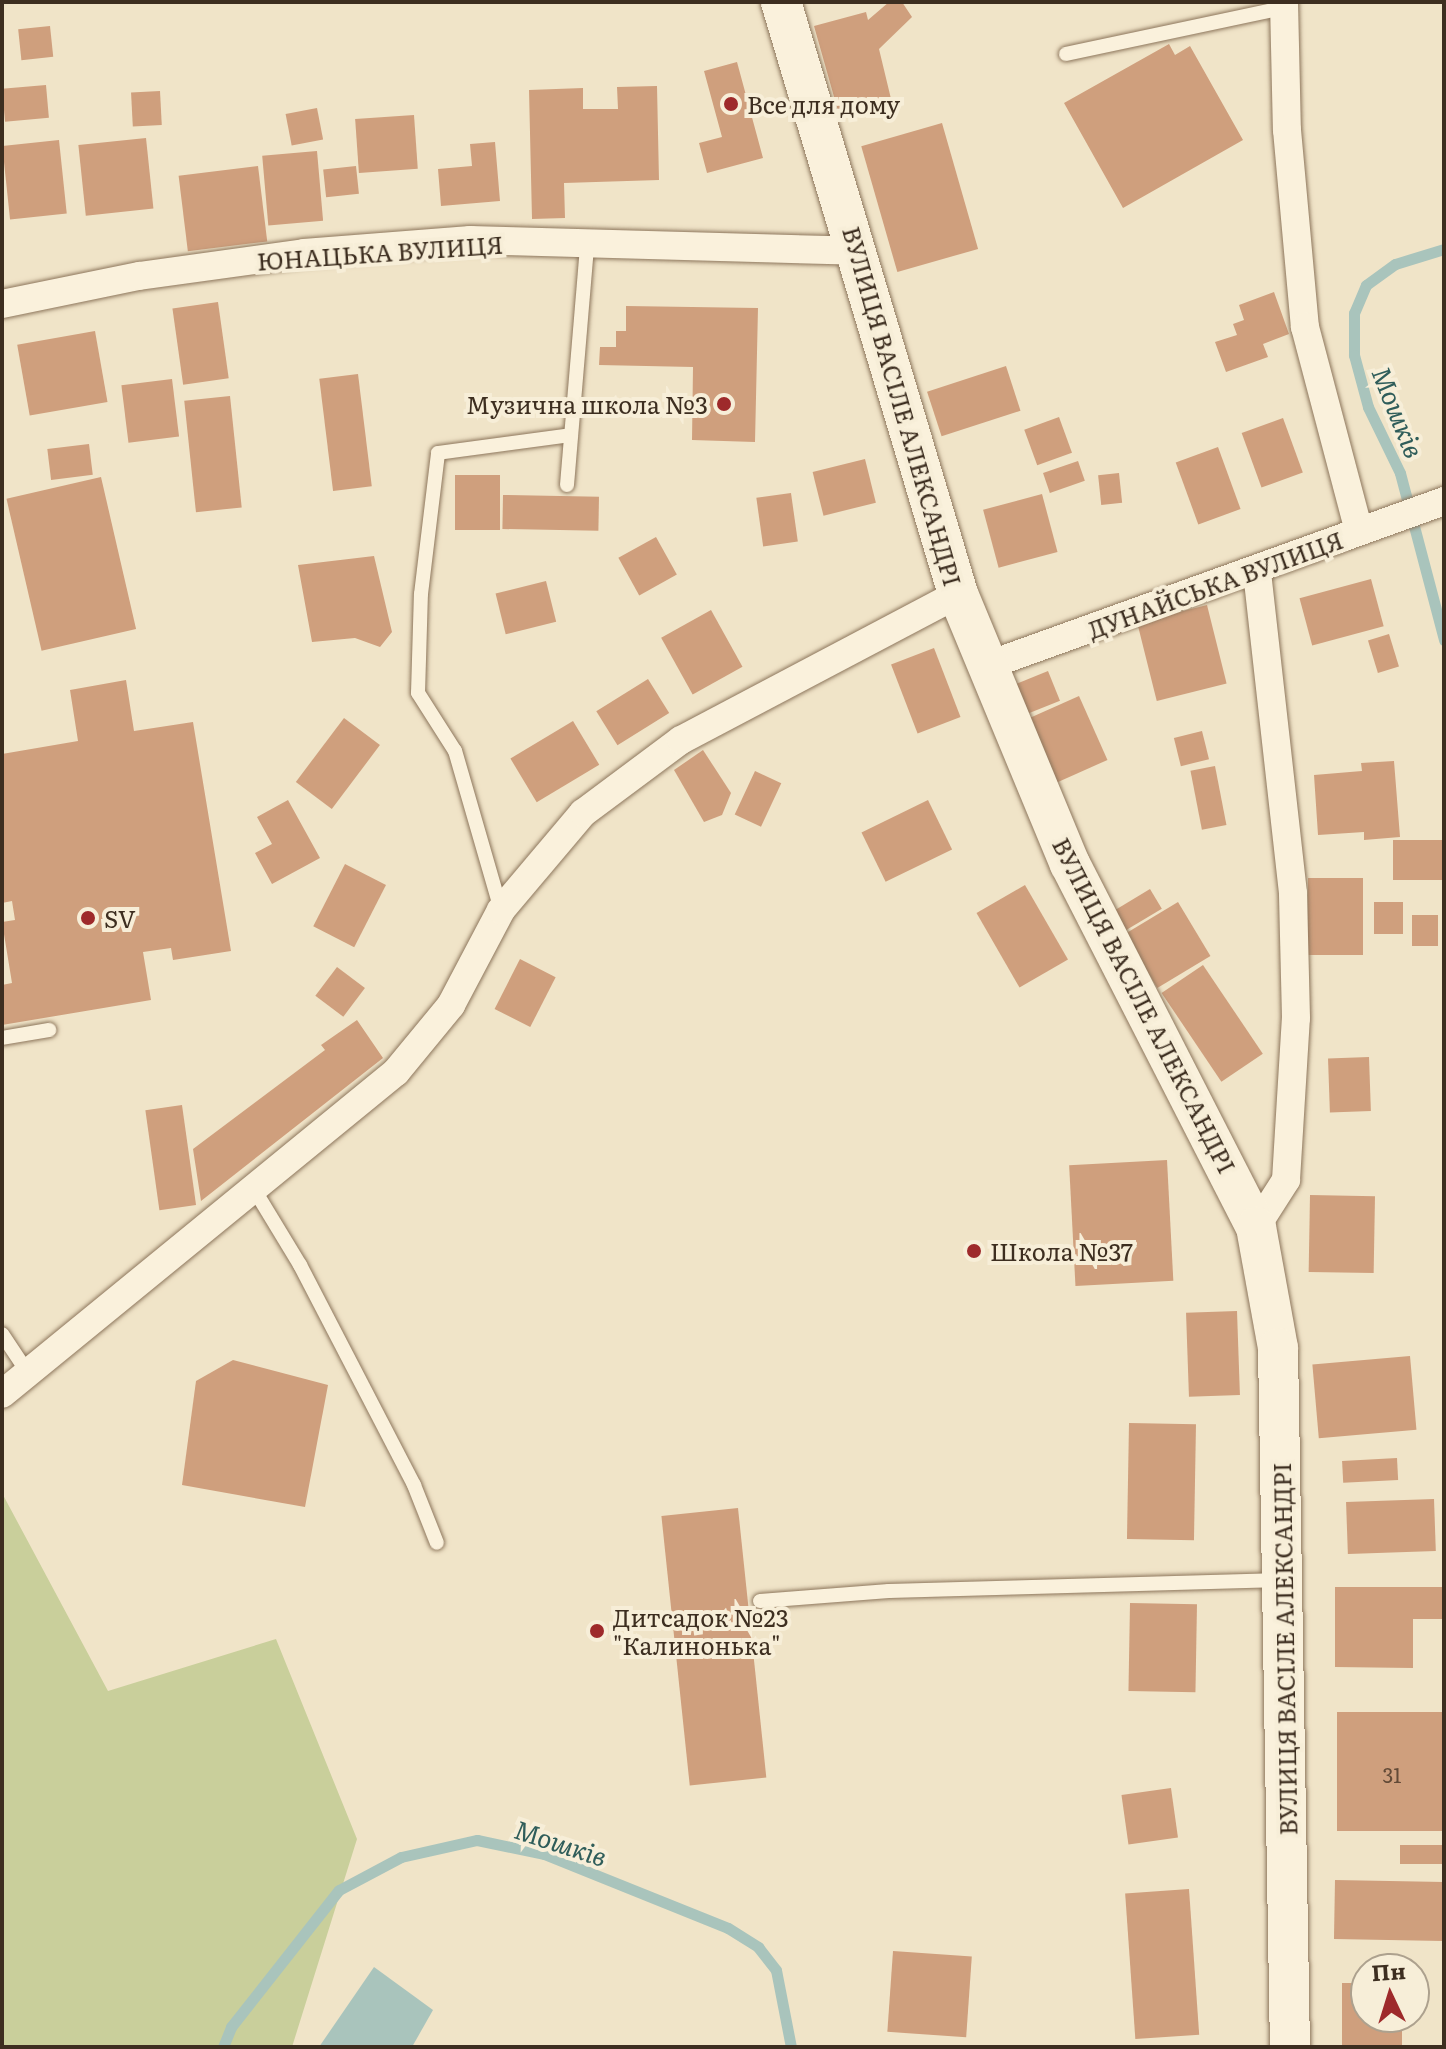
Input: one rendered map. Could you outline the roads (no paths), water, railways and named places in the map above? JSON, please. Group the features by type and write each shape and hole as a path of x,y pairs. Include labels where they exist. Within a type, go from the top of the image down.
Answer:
{"main road":[{"name":"ВУЛИЦЯ ВАСІЛЕ АЛЕКСАНДРІ","path":"781,2 858,251 958,594 1070,864 1256,1227 1278,1348 1290,2047"}],"street":[{"path":"1283,5 1305,327 1359,531"},
{"name":"ЮНАЦЬКА ВУЛИЦЯ","path":"2,304 139,276 304,253 470,240 587,246 858,251"},
{"name":"ДУНАЙСЬКА ВУЛИЦЯ","path":"986,666 1440,502"},
{"path":"1256,1227 1286,1180 1296,1018 1293,893 1257,570"},
{"path":"2,1394 30,1376 396,1072 451,1005 501,910 583,813 681,740 958,594"}],"lane":[{"path":"1066,54 1283,5"},
{"path":"567,485 587,246"},
{"path":"501,910 455,751 418,693 421,594 438,453 571,435"},
{"path":"2,1038 49,1030"},
{"path":"254,1189 362,1383 414,1485 437,1543"},
{"path":"2,1334 30,1376"},
{"path":"760,1601 889,1591 1284,1580"}],"water":[{"path":"374,1967 433,2010 412,2047 319,2047"}],"waterway":[{"name":"Мошків","path":"1444,249 1395,264 1366,285 1354,313 1354,355 1368,407 1400,473 1444,640"},
{"name":"Мошків","path":"223,2047 231,2027 339,1890 401,1857 477,1840 544,1854 728,1928 758,1947 776,1970 791,2047"}],"place":[{"name":"Все для дому","path":"731,104"},
{"name":"Музична школа №3","path":"724,404"},
{"name":"SV","path":"88,918"},
{"name":"Школа №37","path":"974,1251"},
{"name":"Дитсадок №23 \"Калинонька\"","path":"597,1631"}]}
